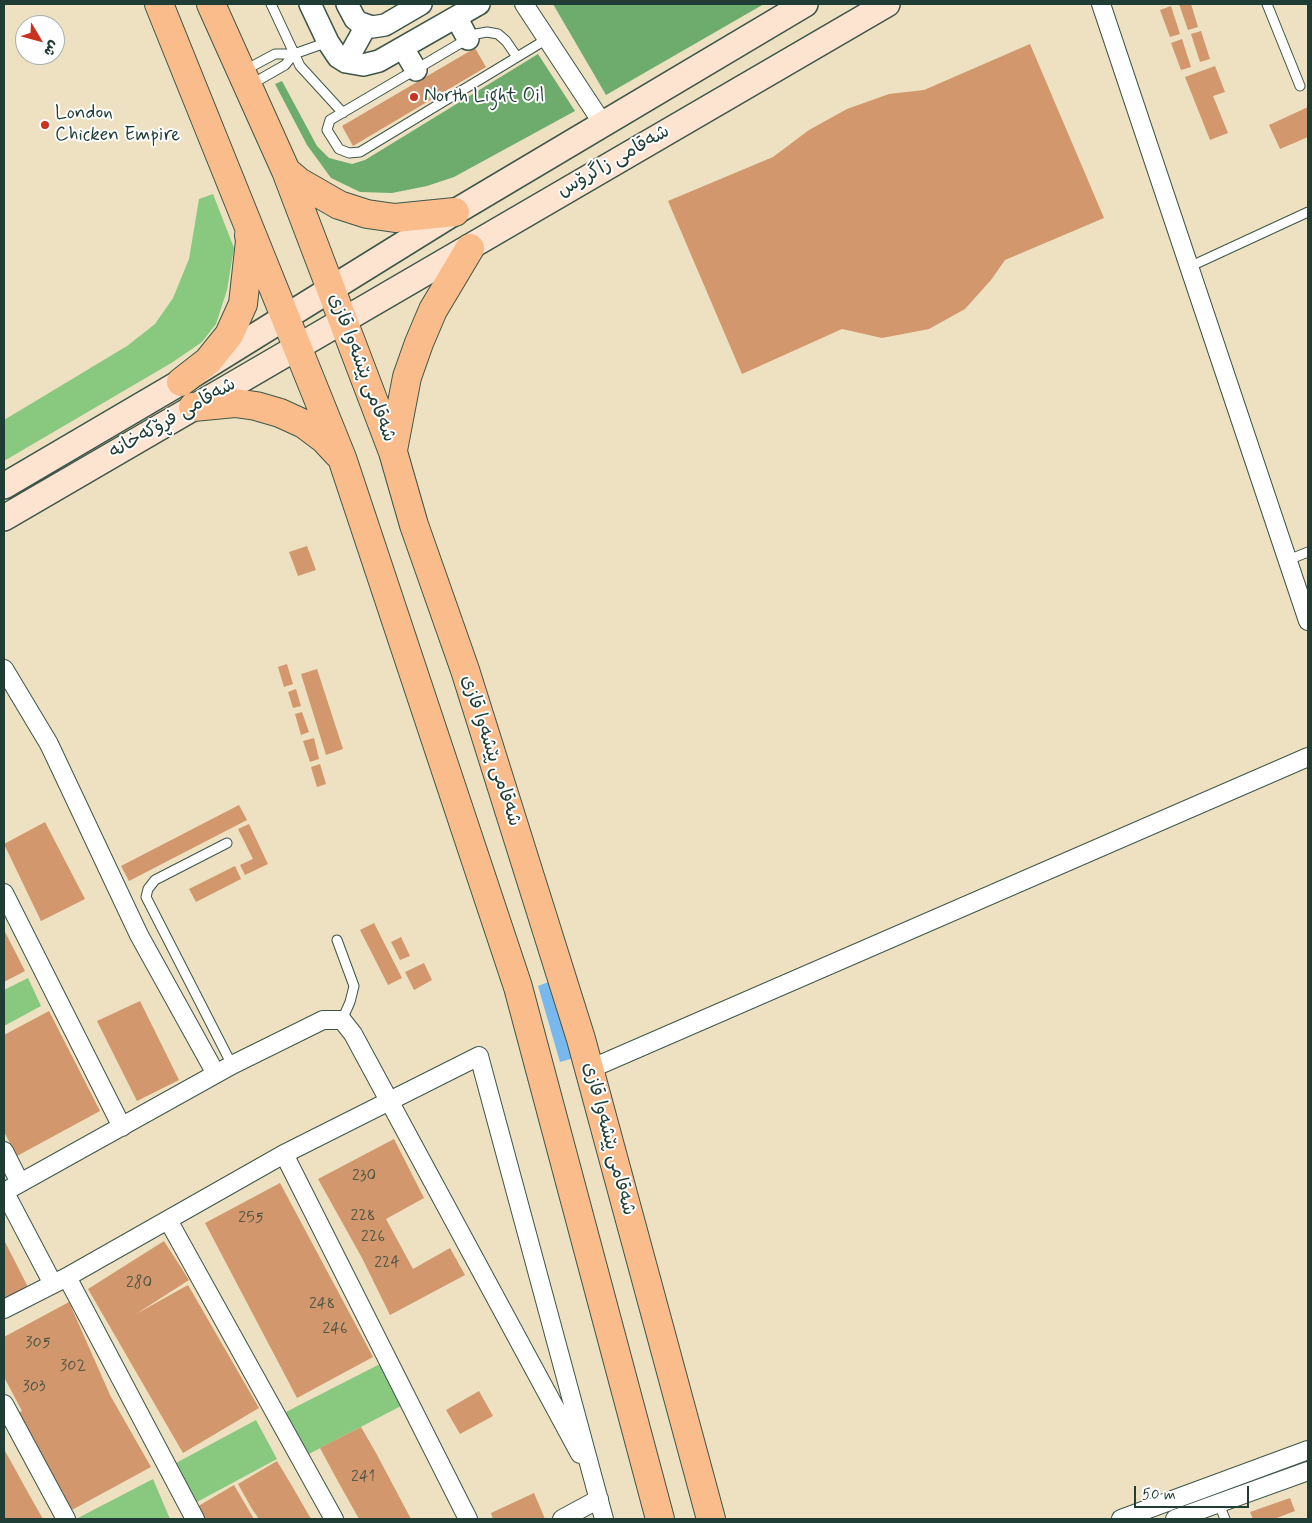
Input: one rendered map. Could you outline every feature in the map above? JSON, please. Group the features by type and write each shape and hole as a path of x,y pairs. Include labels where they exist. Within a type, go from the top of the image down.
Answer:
{"highway":[{"path":"159,4 342,458 518,987 660,1519"},
{"name":"شەقامی پێشەوا قازی","path":"211,4 286,171 393,452 414,525 465,670 590,1069 711,1519"},
{"path":"286,171 299,182 339,205 366,214 395,218 455,212"},
{"path":"181,382 214,354 229,335 243,304 250,241 244,211"},
{"path":"393,452 405,386 419,343 446,286 470,248"},
{"path":"193,407 235,403 256,406 280,413 317,434 342,458"}],"main road":[{"name":"شەقامی زاگرۆس","path":"331,289 455,212 805,4"},
{"name":"شەقامی زاگرۆس","path":"342,320 470,248 604,166 887,4"},
{"name":"شەقامی فڕۆکەخانە","path":"4,486 181,382 331,289"},
{"name":"شەقامی فڕۆکەخانە","path":"4,518 342,320"}],"street":[{"path":"310,4 328,42 338,57 354,64 371,64 404,48 479,4"},
{"path":"347,4 355,19 366,26 385,25 421,4"},
{"path":"524,4 603,124"},
{"path":"1101,4 1308,622"},
{"path":"456,17 468,39"},
{"path":"346,62 366,26"},
{"path":"404,48 416,70"},
{"path":"4,669 49,744 139,935 216,1074"},
{"path":"590,1069 1308,757"},
{"path":"4,893 122,1127"},
{"path":"195,1519 60,1280 4,1191 232,1065 323,1020 342,1020 353,1034 595,1481"},
{"path":"4,1309 60,1280 284,1154 479,1056 604,1519"},
{"path":"4,1151 20,1183"},
{"path":"284,1154 468,1519"},
{"path":"168,1220 334,1519"},
{"path":"4,1404 66,1519"},
{"path":"1121,1519 1308,1450"},
{"path":"1175,1519 1222,1511 1308,1472"},
{"path":"562,1519 600,1499"}],"lane":[{"path":"271,4 300,66 343,113"},
{"path":"1267,4 1300,86"},
{"path":"517,57 506,41 498,34 481,32 330,120 327,130 339,149 349,153 360,152 547,39"},
{"path":"245,78 275,54 294,54 328,42"},
{"path":"245,78 285,65 294,54"},
{"path":"1189,267 1308,212"},
{"path":"1288,560 1308,552"},
{"path":"227,843 155,880 148,889 146,897 232,1065"},
{"path":"337,940 354,986 350,1002 342,1020"}],"green space":[{"path":"553,4 764,4 606,95"},
{"path":"538,54 575,111 454,177 427,186 392,193 360,192 331,178 307,145 275,84 282,81 317,146 329,158 352,164 365,160"},
{"path":"213,194 234,248 227,290 216,324 202,342 173,362 4,461 4,420 127,346 155,324 173,298 189,259 199,199"},
{"path":"28,978 41,1006 4,1026 4,990"},
{"path":"380,1364 401,1406 305,1456 284,1413"},
{"path":"256,1420 277,1459 197,1502 176,1463"},
{"path":"153,1479 170,1519 76,1519"}],"water":[{"path":"551,981 574,1058 560,1062 538,986"}],"building":[{"path":"1179,4 1191,4 1198,27 1188,30"},
{"path":"1171,6 1180,34 1170,37 1160,10"},
{"path":"1201,31 1210,59 1200,62 1191,34"},
{"path":"1182,39 1191,67 1181,70 1171,43"},
{"path":"1030,44 1104,218 1005,260 991,280 965,309 929,329 882,338 842,329 742,374 668,201 773,157 809,130 847,109 889,94 924,90"},
{"path":"475,48 486,67 353,146 342,126"},
{"path":"1215,66 1225,92 1213,96 1228,133 1210,140 1185,77"},
{"path":"1308,107 1308,137 1280,149 1269,125"},
{"path":"307,546 316,570 298,576 289,552"},
{"path":"287,664 293,684 284,687 278,667"},
{"path":"317,669 343,749 326,755 301,674"},
{"path":"296,689 301,706 293,708 288,692"},
{"path":"302,712 309,732 301,735 295,714"},
{"path":"314,738 319,759 310,762 303,741"},
{"path":"320,764 326,784 317,787 311,767"},
{"path":"239,805 247,820 129,881 121,866"},
{"path":"45,822 85,899 41,921 4,844"},
{"path":"249,824 268,864 245,875 240,865 253,859 238,829"},
{"path":"235,866 241,879 196,902 189,889"},
{"path":"374,923 402,978 388,985 360,930"},
{"path":"4,930 25,971 4,982"},
{"path":"401,937 410,956 400,960 391,942"},
{"path":"424,963 432,980 414,990 405,972"},
{"path":"140,1001 179,1080 137,1101 97,1021"},
{"path":"49,1011 100,1111 17,1156 4,1132 4,1035"},
{"path":"394,1139 424,1198 386,1219 413,1269 450,1248 465,1275 390,1315 362,1258 318,1179"},
{"path":"280,1183 373,1357 297,1398 205,1223"},
{"path":"4,1240 28,1287 4,1300"},
{"path":"164,1241 189,1280 136,1314 188,1285 259,1408 183,1453 88,1289"},
{"path":"69,1302 110,1395 151,1467 70,1511 17,1413 22,1411 4,1377 4,1337"},
{"path":"479,1391 493,1416 460,1434 446,1410"},
{"path":"361,1427 411,1519 359,1519 335,1476 320,1448"},
{"path":"4,1449 31,1498 43,1519 4,1519"},
{"path":"277,1461 311,1519 259,1519 252,1509 238,1484"},
{"path":"234,1485 254,1519 201,1519 195,1508"},
{"path":"534,1493 545,1519 493,1519 491,1513"},
{"path":"1290,1498 1295,1511 1274,1519 1253,1519 1250,1512"}],"place":[{"name":"North Light Oil","path":"414,97"},
{"name":"London Chicken Empire","path":"45,125"}]}
